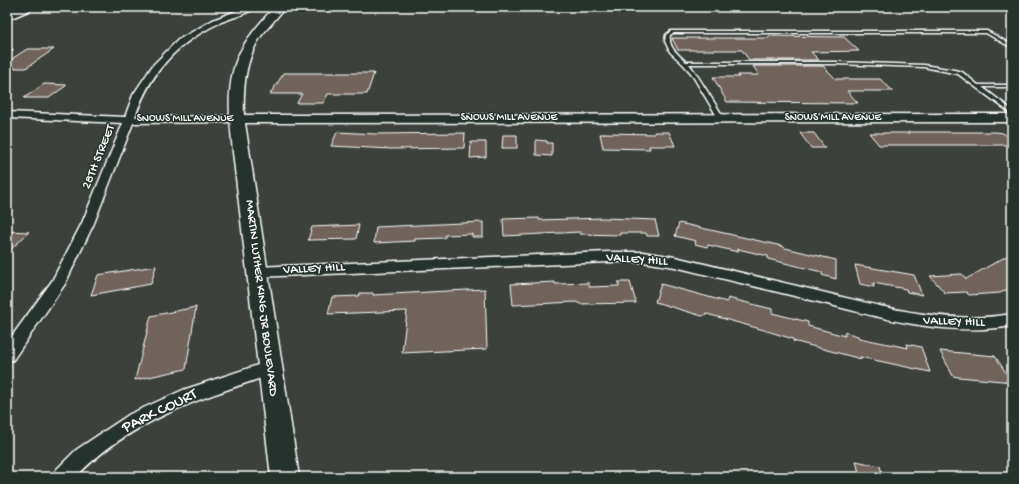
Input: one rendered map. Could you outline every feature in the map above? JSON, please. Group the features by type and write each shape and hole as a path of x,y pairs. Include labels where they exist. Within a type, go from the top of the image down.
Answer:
{"highway":[{"path":"7,16 26,7"}],"main road":[{"name":"MARTIN LUTHER KING JR BOULEVARD","path":"280,7 255,38 242,62 238,86 237,119 256,272 285,477"},
{"name":"SNOWS MILL AVENUE","path":"237,119 1012,118"}],"street":[{"name":"28TH STREET","path":"7,355 58,284 88,223 138,95 156,67 181,42 216,22 252,7"},
{"name":"SNOWS MILL AVENUE","path":"7,116 129,120 237,119"},
{"name":"VALLEY HILL","path":"256,272 609,257 643,257 675,262 910,319 954,324 996,323 1012,320"},
{"name":"PARK COURT","path":"63,477 83,456 136,420 189,395 270,368"}],"lane":[{"path":"721,118 693,72 672,52 668,41 668,35 672,32 987,32 1012,47"},
{"path":"685,63 835,63 924,66 960,73 1012,112"},
{"path":"977,86 1012,86"}],"building":[{"path":"769,36 844,37 859,51 811,52 819,60 749,60 742,50 678,50 672,38 769,38"},
{"path":"27,49 54,49 26,68 7,68 7,62"},
{"path":"753,66 823,66 836,79 880,79 893,91 847,91 858,103 727,102 713,77 759,75"},
{"path":"284,73 374,73 367,94 328,94 323,103 297,103 302,94 270,94"},
{"path":"44,84 67,85 49,98 24,98"},
{"path":"337,132 376,134 465,133 464,148 391,149 331,146"},
{"path":"654,132 669,132 675,146 649,146 650,149 603,148 600,134 655,134"},
{"path":"908,132 996,132 1003,133 1012,140 1012,145 879,145 869,133 909,133"},
{"path":"800,133 814,133 825,148 811,148"},
{"path":"503,135 517,135 517,148 502,148"},
{"path":"536,140 552,143 552,156 536,155"},
{"path":"471,142 486,142 486,157 470,158"},
{"path":"539,218 539,220 603,218 655,220 659,236 647,236 646,233 620,233 620,235 580,234 580,232 504,236 503,219"},
{"path":"483,222 483,237 472,237 472,234 445,235 445,238 374,243 376,227"},
{"path":"679,223 782,246 836,260 836,279 822,275 822,272 768,259 768,256 738,249 738,252 708,245 707,247 695,244 696,241 675,236"},
{"path":"359,225 356,239 308,240 312,227"},
{"path":"7,231 29,232 7,253"},
{"path":"1012,253 1012,287 1000,293 969,295 966,292 945,293 930,276 962,274 966,279"},
{"path":"855,265 914,275 922,295 907,292 906,289 873,283 874,287 860,284"},
{"path":"156,266 151,284 91,295 98,275"},
{"path":"555,282 555,284 589,283 589,287 619,286 618,282 630,282 636,303 580,304 576,302 513,305 511,284"},
{"path":"661,284 727,302 728,298 772,309 772,313 808,322 808,326 845,336 844,332 858,336 859,338 908,348 907,344 921,347 930,372 860,357 861,359 793,341 793,339 707,314 702,316 655,302"},
{"path":"485,289 487,349 402,353 407,311 328,314 332,297 359,296 360,293 373,293 373,295"},
{"path":"196,307 186,369 135,380 151,316"},
{"path":"940,351 995,356 1012,382 953,376"},
{"path":"856,461 880,466 883,477 860,477"}]}
